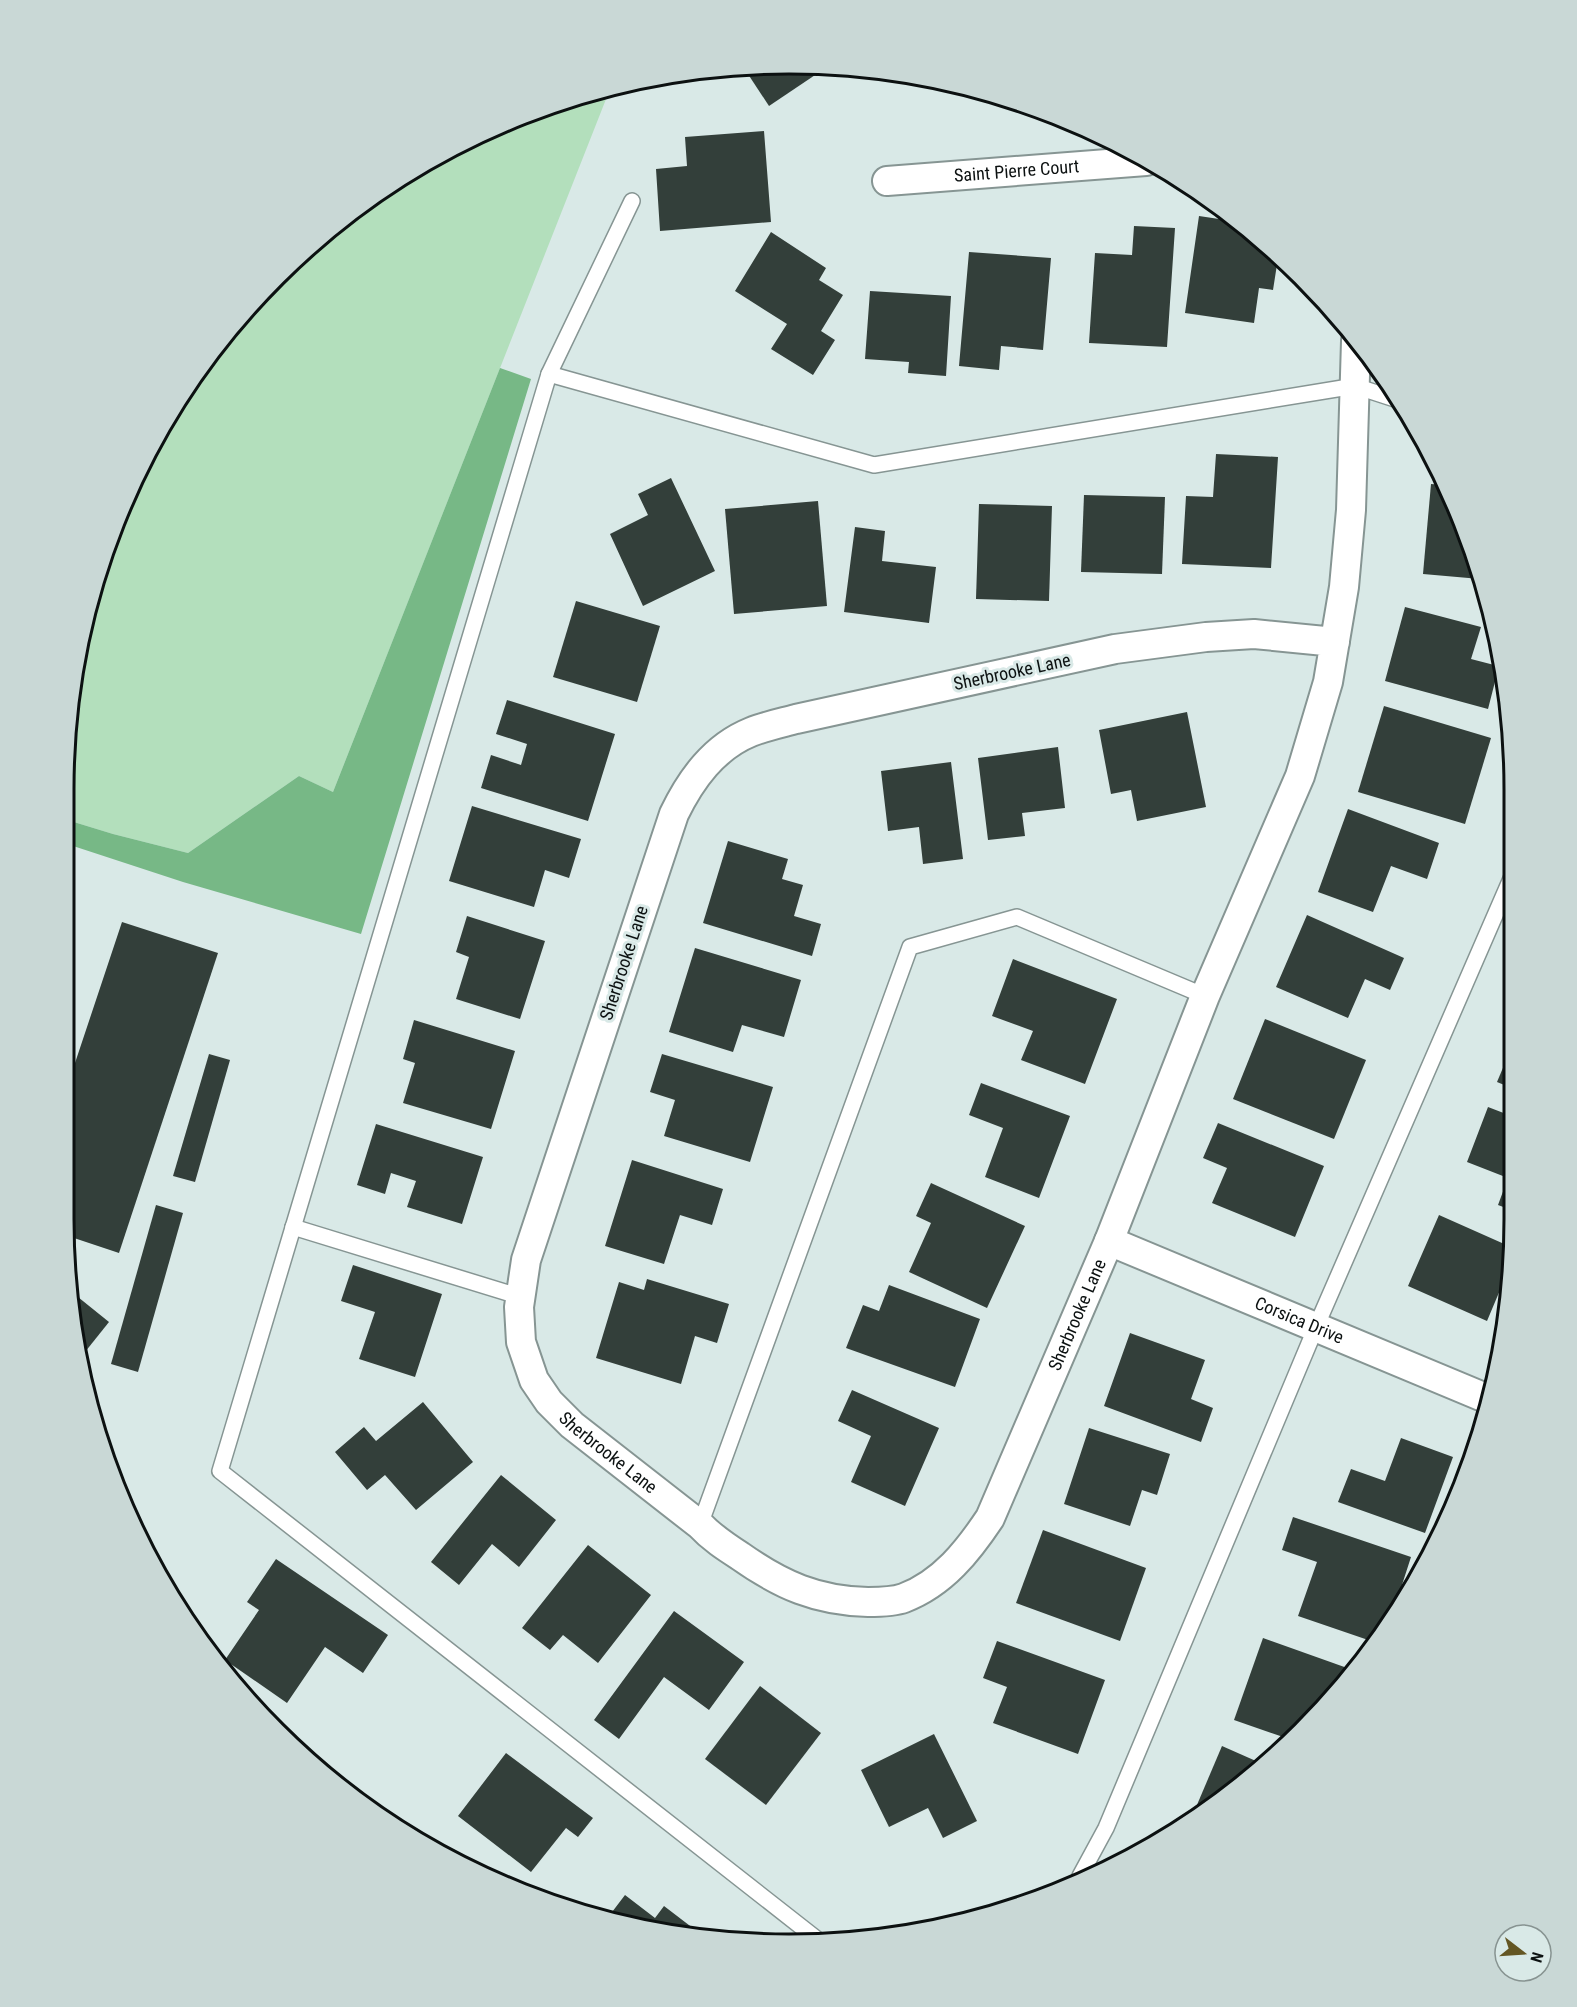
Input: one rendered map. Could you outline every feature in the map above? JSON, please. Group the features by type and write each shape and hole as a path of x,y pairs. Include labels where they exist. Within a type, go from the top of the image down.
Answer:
{"street":[{"name":"Saint Pierre Court","path":"887,181 1131,161"},
{"name":"Sherbrooke Lane","path":"1335,642 1254,634 1206,637 1115,649 796,719 751,732 727,746 703,766 687,787 674,814 526,1260 519,1307 521,1342 534,1380 549,1402 572,1425 710,1535 762,1571 801,1592 842,1602 882,1602 903,1599 945,1574 968,1550 990,1518 1109,1241 1205,996 1300,776 1328,682 1335,642 1344,587 1351,510 1356,353"},
{"name":"Corsica Drive","path":"1109,1241 1481,1396"}],"lane":[{"path":"632,201 549,374 220,1471 809,1933"},
{"path":"549,374 874,465 1355,386 1386,396"},
{"path":"1084,1869 1106,1828 1316,1327 1504,895"},
{"path":"700,1525 910,947 1017,917 1205,996"},
{"path":"293,1227 521,1297"}],"green space":[{"path":"607,97 333,792 299,776 188,853 74,822 75,742 87,649 111,559 128,515 147,472 194,391 251,317 317,251 353,221 431,169 472,147 559,111"},
{"path":"500,368 531,379 361,934 183,882 74,846 74,822 188,853 299,776 333,792"}],"building":[{"path":"749,75 816,75 769,106"},
{"path":"764,131 771,222 660,231 656,169 687,166 685,137"},
{"path":"1199,216 1222,219 1277,267 1273,290 1259,288 1254,323 1185,313"},
{"path":"1134,226 1175,228 1167,347 1089,343 1095,253 1132,255"},
{"path":"771,232 826,268 819,280 843,295 821,331 835,340 813,375 771,349 787,324 735,291"},
{"path":"969,252 1051,258 1043,350 1001,346 999,370 959,366"},
{"path":"870,291 951,296 946,376 908,373 909,362 865,359"},
{"path":"1216,454 1278,457 1271,568 1182,564 1186,496 1213,497"},
{"path":"671,478 715,571 643,606 610,534 648,515 638,494"},
{"path":"1431,484 1435,484 1472,578 1423,574"},
{"path":"1084,495 1165,497 1162,574 1081,572"},
{"path":"818,501 827,606 734,614 725,509"},
{"path":"979,504 1052,506 1049,601 976,599"},
{"path":"855,527 885,531 882,561 936,567 929,623 844,612"},
{"path":"576,601 660,626 637,702 553,677"},
{"path":"1405,607 1481,627 1471,659 1492,665 1495,682 1488,709 1385,681"},
{"path":"507,700 615,734 588,821 481,788 491,755 521,765 527,744 496,734"},
{"path":"1384,706 1491,738 1465,824 1358,792"},
{"path":"1187,712 1206,807 1137,821 1131,790 1111,794 1099,730"},
{"path":"1058,747 1065,808 1022,813 1025,836 988,840 978,758"},
{"path":"951,762 963,859 923,864 919,827 888,831 881,771"},
{"path":"472,806 581,839 569,878 545,870 534,907 449,881"},
{"path":"1348,809 1439,843 1427,879 1391,866 1373,912 1318,892"},
{"path":"728,841 788,859 782,879 803,885 794,916 821,924 812,956 703,923"},
{"path":"1307,915 1404,958 1390,990 1365,979 1348,1018 1276,987"},
{"path":"467,916 545,941 520,1019 456,999 469,957 456,952"},
{"path":"122,922 218,953 119,1253 74,1238 74,1066"},
{"path":"695,948 801,980 784,1037 742,1025 733,1052 669,1032"},
{"path":"1013,959 1117,999 1085,1084 1021,1060 1033,1031 992,1016"},
{"path":"1265,1019 1366,1060 1334,1139 1233,1099"},
{"path":"414,1020 515,1051 491,1129 403,1103 415,1063 403,1059"},
{"path":"209,1054 230,1060 195,1182 173,1176"},
{"path":"662,1054 773,1087 750,1162 664,1136 675,1100 650,1092"},
{"path":"1504,1065 1504,1085 1497,1082"},
{"path":"981,1083 1070,1116 1039,1198 985,1177 1003,1128 969,1115"},
{"path":"1488,1107 1504,1113 1504,1176 1467,1162"},
{"path":"1218,1123 1324,1166 1295,1237 1212,1203 1227,1168 1203,1158"},
{"path":"376,1124 483,1157 462,1224 407,1207 416,1181 391,1173 385,1194 357,1185"},
{"path":"632,1160 723,1189 712,1225 680,1215 664,1264 605,1246"},
{"path":"931,1183 1025,1226 987,1308 909,1272 931,1223 916,1216"},
{"path":"1504,1189 1504,1207 1498,1205"},
{"path":"156,1205 183,1213 138,1372 111,1364"},
{"path":"1439,1215 1503,1243 1499,1292 1487,1321 1408,1286"},
{"path":"353,1265 442,1294 415,1377 359,1359 375,1312 341,1301"},
{"path":"647,1279 729,1304 717,1343 695,1336 681,1384 596,1358 619,1282 644,1290"},
{"path":"889,1285 980,1319 955,1387 846,1348 863,1305 879,1311"},
{"path":"78,1297 109,1322 86,1351"},
{"path":"1130,1333 1205,1360 1191,1399 1213,1408 1201,1442 1104,1406"},
{"path":"852,1390 939,1428 905,1506 851,1482 871,1436 838,1421"},
{"path":"423,1402 473,1462 416,1510 385,1475 367,1490 335,1452 364,1427 376,1441"},
{"path":"1089,1428 1170,1454 1157,1495 1142,1490 1130,1526 1064,1504"},
{"path":"1401,1438 1453,1457 1425,1533 1338,1502 1351,1469 1385,1481"},
{"path":"501,1475 556,1520 519,1567 492,1544 459,1585 431,1562"},
{"path":"1293,1517 1411,1557 1401,1586 1366,1639 1298,1616 1317,1562 1282,1550"},
{"path":"1043,1530 1146,1568 1120,1641 1016,1603"},
{"path":"588,1545 651,1595 598,1663 563,1635 550,1650 522,1628"},
{"path":"276,1559 388,1635 363,1673 325,1647 287,1703 225,1659 259,1610 247,1602"},
{"path":"674,1611 744,1662 709,1710 664,1677 619,1739 594,1720"},
{"path":"1263,1638 1345,1667 1281,1736 1234,1720"},
{"path":"997,1641 1105,1680 1078,1754 993,1723 1007,1687 983,1678"},
{"path":"760,1686 821,1733 766,1805 705,1759"},
{"path":"934,1734 977,1821 943,1838 928,1808 889,1827 861,1770"},
{"path":"1222,1746 1255,1760 1224,1786 1197,1805"},
{"path":"506,1753 593,1818 578,1837 566,1828 531,1872 458,1816"},
{"path":"625,1895 655,1918 664,1906 691,1926 649,1920 613,1911"}]}
